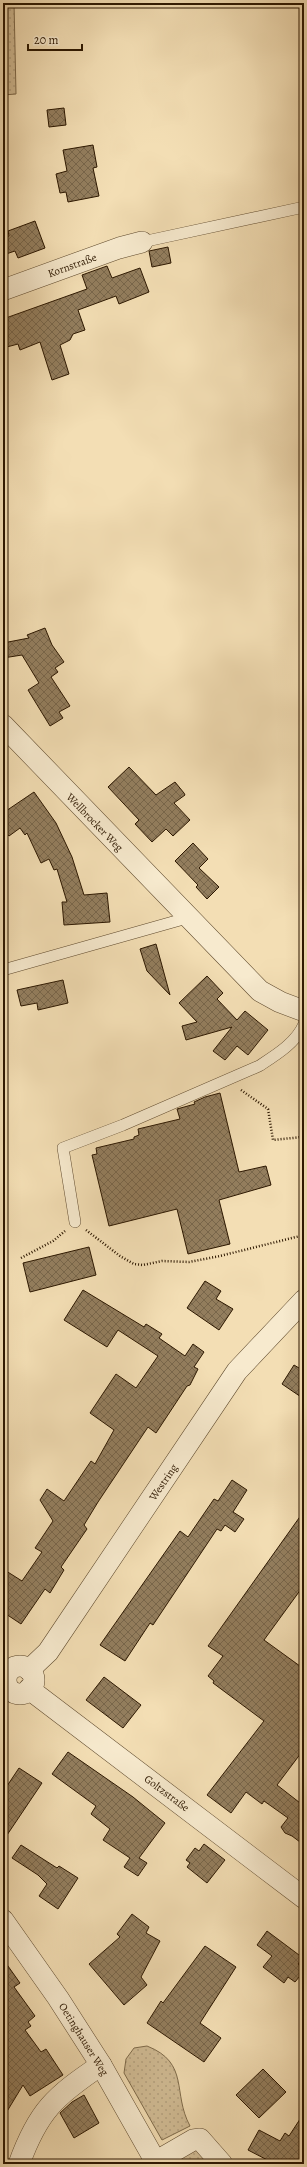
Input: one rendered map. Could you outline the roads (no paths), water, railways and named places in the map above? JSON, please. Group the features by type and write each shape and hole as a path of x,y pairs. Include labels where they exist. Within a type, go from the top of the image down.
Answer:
{"street":[{"name":"Kornstraße","path":"3,290 119,248 142,242"},
{"name":"Wellbrocker Weg","path":"3,725 187,918 260,991 280,1002 304,1011"},
{"name":"Westring","path":"14,1682 48,1652 237,1371 304,1300"},
{"name":"Goltzstraße","path":"14,1682 304,1898"},
{"name":"Oetinghauser Weg","path":"3,1920 58,1998 101,2065 156,2163"},
{"path":"19,2164 41,2115 55,2099 101,2065"},
{"path":"156,2163 193,2140 200,2139 222,2164"}],"lane":[{"path":"142,242 304,207"},
{"path":"3,970 187,918"},
{"path":"75,1222 63,1148 123,1125 259,1066 278,1054 300,1034 304,1024"}]}
